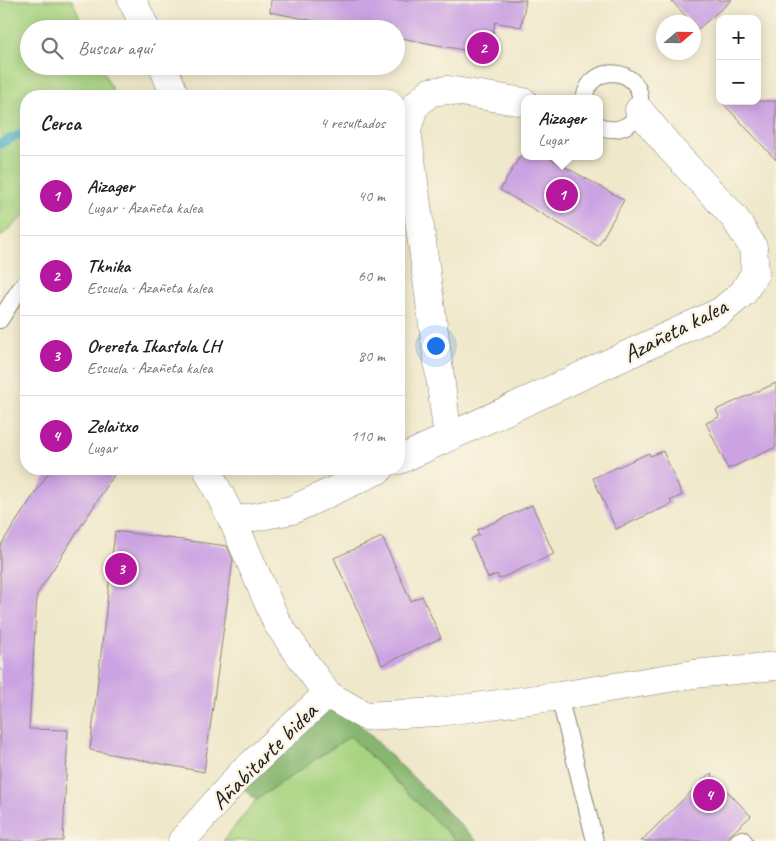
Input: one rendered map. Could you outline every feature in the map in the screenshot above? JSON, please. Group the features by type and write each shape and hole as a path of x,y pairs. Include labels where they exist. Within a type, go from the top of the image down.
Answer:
{"street":[{"path":"132,0 142,20"},
{"path":"167,75 173,90"},
{"path":"448,437 407,130 414,107 430,92 448,90 521,102"},
{"name":"Azañeta kalea","path":"405,457 720,312 743,293 755,273 753,247 734,217 671,149 639,110"},
{"path":"210,475 233,521 277,624 327,694 364,716 438,712 559,696 694,674 776,666"},
{"path":"233,521 292,510 367,475"},
{"name":"Añabitarte bidea","path":"182,841 240,775 327,694"}],"lane":[{"path":"584,95 585,91 595,78 611,72 627,77 639,91 639,110 634,119 619,129 603,127"},
{"path":"0,320 20,289"},
{"path":"559,696 594,841"},
{"path":"738,841 742,839 744,841"}],"green space":[{"path":"0,0 72,0 81,20 20,20 20,75 105,75 112,90 20,90 20,219 0,237"},
{"path":"331,696 477,841 456,841 350,736 256,800 234,780"},
{"path":"350,736 456,841 223,841 256,800"}],"building":[{"path":"271,0 526,0 521,27 495,22 489,55 405,39 405,20 310,20 270,12"},
{"path":"671,0 732,0 701,27 701,15 685,15"},
{"path":"761,101 776,101 776,160 725,105 761,105"},
{"path":"521,156 521,160 553,160 624,200 598,246 500,190"},
{"path":"776,383 776,447 728,469 706,423 719,417 716,410"},
{"path":"663,451 682,495 670,501 672,504 616,529 593,478 649,453 650,456"},
{"path":"47,475 114,475 37,594 29,729 68,730 63,841 0,841 0,546"},
{"path":"532,505 554,554 499,579 497,574 488,578 471,539 479,535 477,530"},
{"path":"115,531 227,546 233,560 204,772 90,750"},
{"path":"382,537 411,601 422,596 441,638 382,665 334,558"},
{"path":"710,773 751,816 726,841 641,841"}],"waterway":[{"path":"0,144 20,134"}],"place":[{"name":"Tknika","path":"483,48"},
{"name":"Aizager","path":"562,195"},
{"name":"Orereta Ikastola LH","path":"121,569"},
{"name":"Zelaitxo","path":"709,795"}]}
